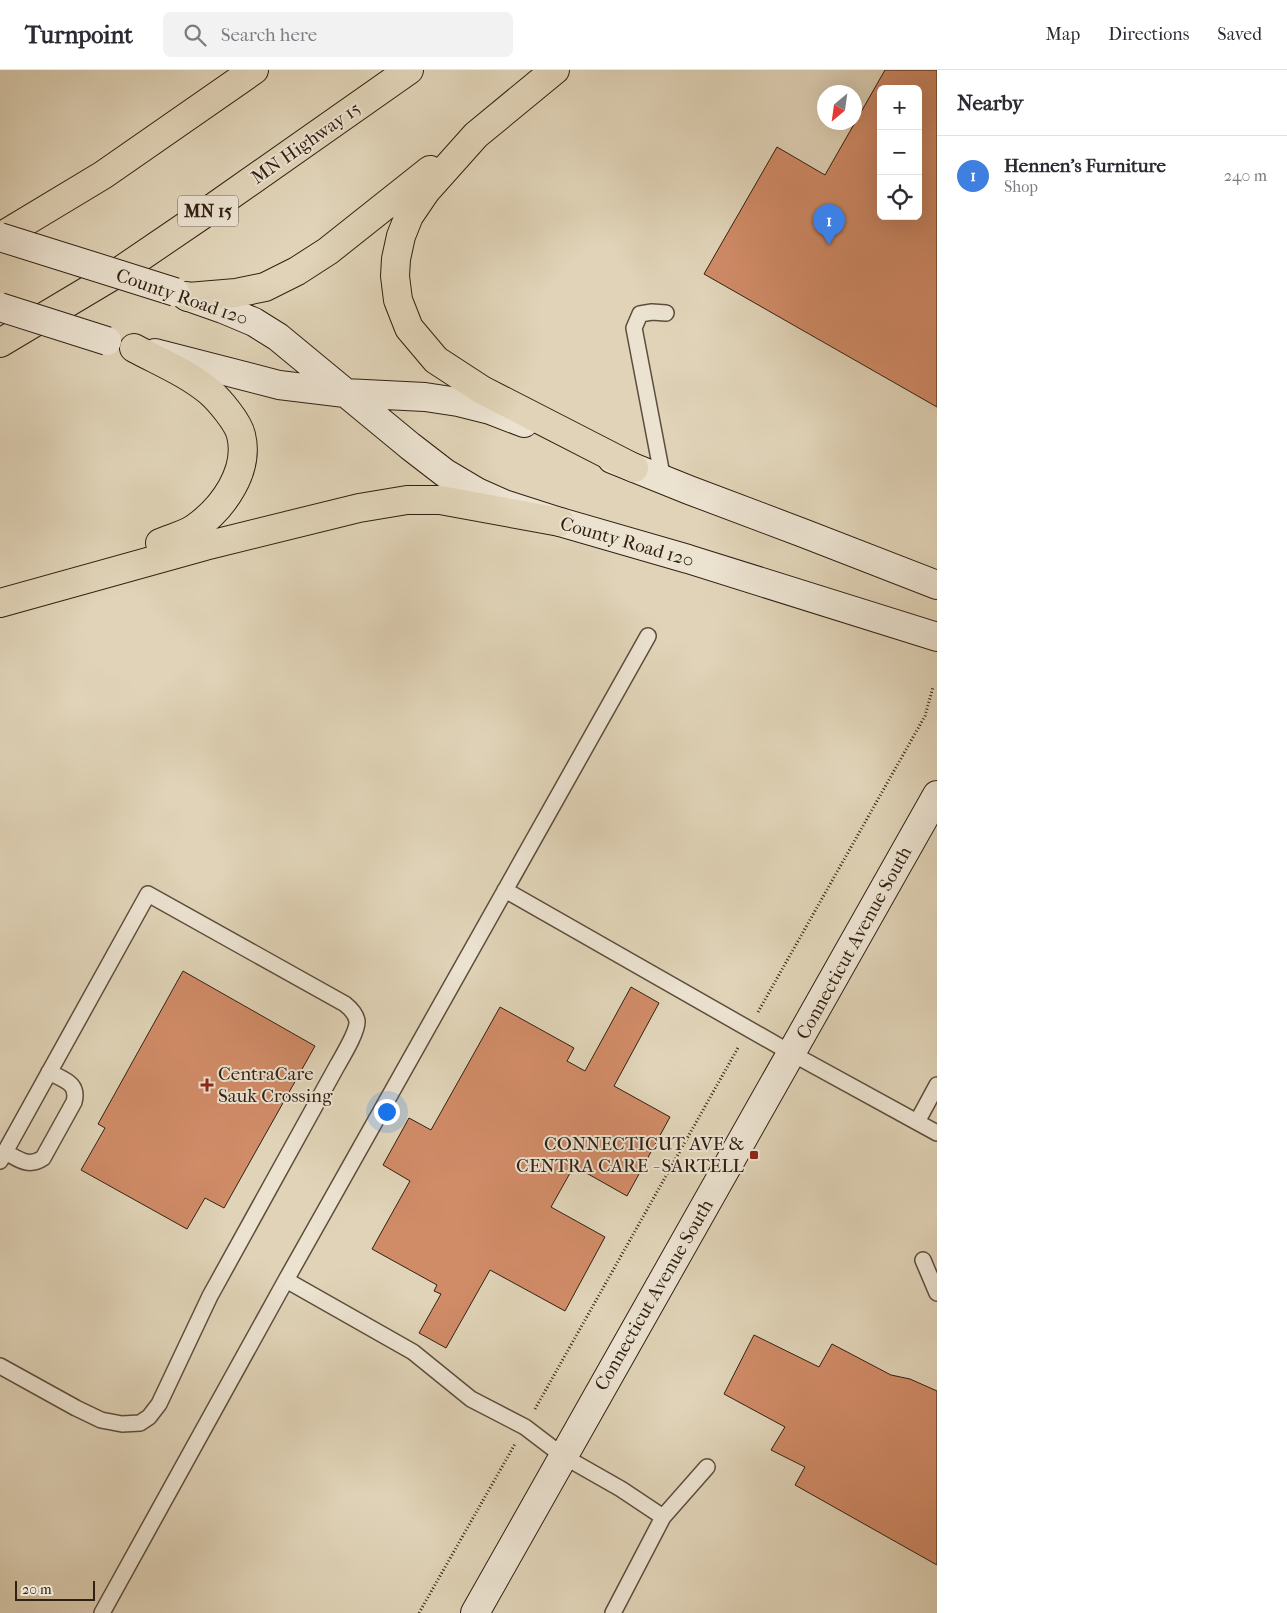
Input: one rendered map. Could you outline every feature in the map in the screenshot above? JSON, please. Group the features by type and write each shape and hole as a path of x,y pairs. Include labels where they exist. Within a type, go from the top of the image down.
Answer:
{"highway":[{"path":"0,237 103,175 254,70"},
{"name":"MN Highway 15","path":"0,343 114,275 409,70"},
{"path":"555,70 476,135 426,191 409,216 401,236 396,258 395,276 398,300 408,328 436,360 482,390 634,468"},
{"path":"182,295 236,293 265,287 297,271 328,251 482,130"},
{"path":"72,583 194,529 225,498 235,482 241,463 243,448 241,432 226,410 211,393 191,378 134,348"},
{"path":"0,603 205,546 359,508 407,500 440,500 560,522"}],"street":[{"name":"County Road 120","path":"0,237 182,295 254,322 278,337 410,446 453,478 504,504 937,637"},
{"path":"0,307 106,341 272,383 345,393 425,396 490,410 663,480 937,586"},
{"name":"Connecticut Avenue South","path":"475,1613 937,795"}],"lane":[{"path":"663,480 634,328 640,314 652,312 666,313"},
{"path":"102,1613 286,1280 648,636"},
{"path":"505,890 791,1053 937,1133"},
{"path":"0,1366 101,1420 122,1424 140,1423 149,1417 159,1404 210,1296 353,1036 357,1021 352,1011 345,1004 148,894 2,1156 27,1163 36,1163 43,1158 74,1102 77,1093 73,1085 49,1072"},
{"path":"917,1122 937,1085"},
{"path":"923,1260 937,1293"},
{"path":"286,1280 414,1352 471,1399 525,1427 563,1456 621,1489 663,1517"},
{"path":"612,1613 663,1517 706,1467"}],"path":[{"path":"419,1613 925,716 933,688"}],"building":[{"path":"885,70 937,70 937,407 704,274 777,147 825,175 851,130 862,130 862,110"},
{"name":"CentraCare Sauk Crossing","path":"183,971 315,1046 224,1208 205,1198 187,1229 81,1170 105,1128 98,1124"},
{"path":"631,987 659,1003 614,1086 670,1117 627,1196 574,1166 551,1207 605,1237 565,1311 490,1270 446,1348 419,1333 441,1294 434,1291 437,1285 372,1249 410,1181 383,1165 409,1118 431,1130 500,1007 574,1048 567,1061 585,1071"},
{"path":"754,1335 819,1367 832,1344 891,1375 910,1379 937,1391 937,1565 795,1485 805,1467 771,1450 785,1427 724,1394"}],"place":[{"name":"Hennen’s Furniture","path":"829,245"},
{"name":"CentraCare Sauk Crossing","path":"207,1085"},
{"name":"CONNECTICUT AVE & CENTRA CARE - SARTELL","path":"754,1155"}]}
